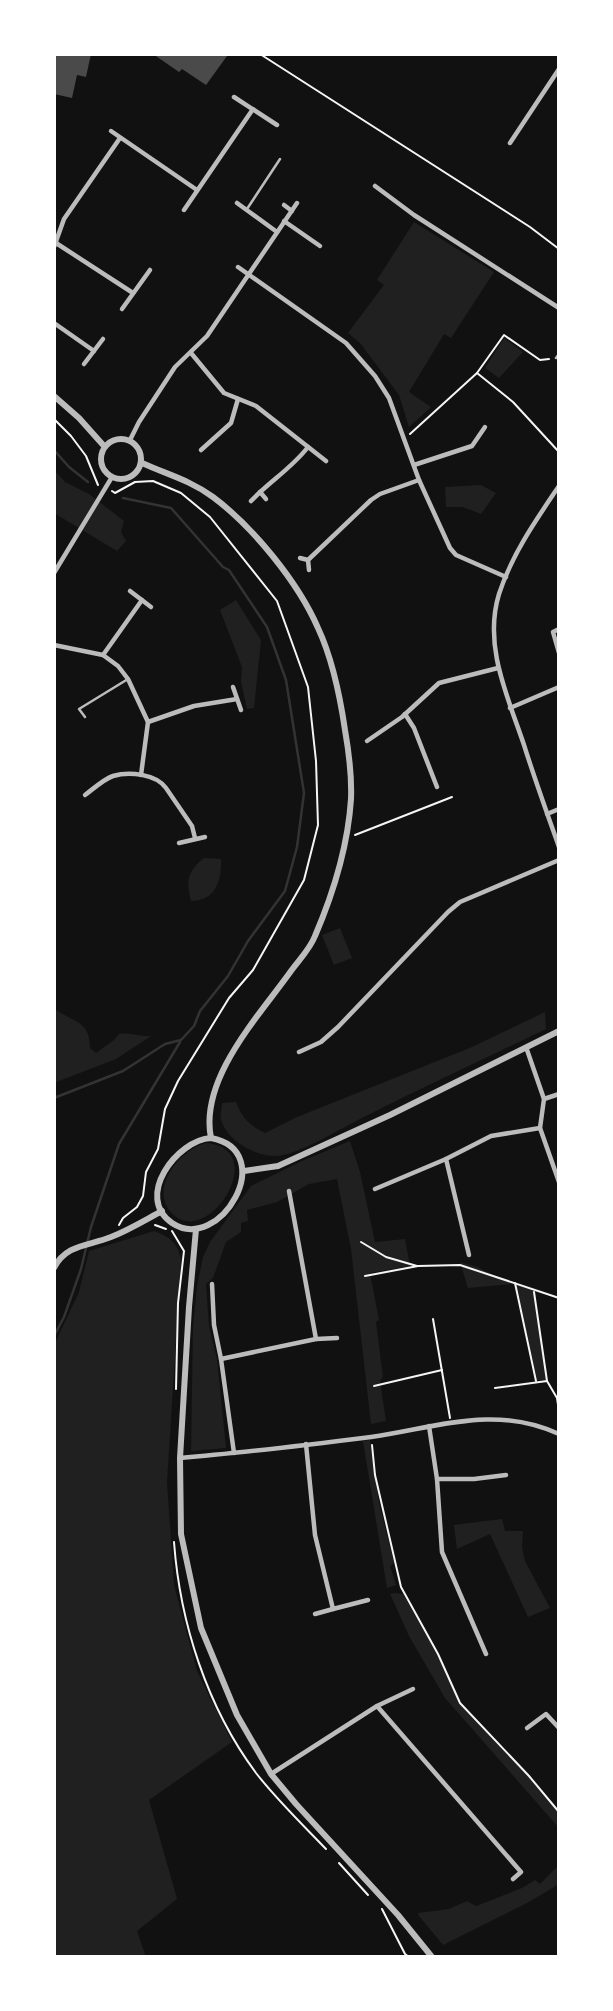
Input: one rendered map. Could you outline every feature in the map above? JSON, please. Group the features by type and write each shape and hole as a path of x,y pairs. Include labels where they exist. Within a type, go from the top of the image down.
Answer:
{"street":[{"path":"510,143 559,69"},
{"path":"234,97 277,125"},
{"path":"184,210 253,109"},
{"path":"111,131 197,190"},
{"path":"120,138 64,219 55,245 133,293"},
{"path":"375,186 414,215 559,308"},
{"path":"237,202 277,232"},
{"path":"130,440 175,367 207,336 297,203"},
{"path":"284,205 292,211"},
{"path":"285,221 320,246"},
{"path":"238,267 329,331 361,358 388,398 419,480 444,536 456,555 506,577"},
{"path":"122,309 150,270"},
{"path":"54,323 94,351"},
{"path":"84,365 103,339"},
{"path":"191,353 225,393 263,410 326,461"},
{"path":"54,396 79,418 104,446"},
{"path":"201,450 231,423 238,399"},
{"path":"414,465 472,446 485,426"},
{"path":"121,438 137,445 142,463 138,471 128,478 112,477 104,471 100,461 104,446 111,440 121,438"},
{"path":"251,501 295,464 308,446"},
{"path":"142,463 194,484 230,511 258,539 291,582 318,627 335,677 349,751 351,798 344,851 314,939 238,1044 224,1069 210,1116 211,1138"},
{"path":"54,573 112,477"},
{"path":"308,560 371,500 419,480"},
{"path":"559,486 515,554 498,597 495,648 510,708 559,847"},
{"path":"260,492 266,499"},
{"path":"300,558 308,560"},
{"path":"308,560 309,570"},
{"path":"130,591 151,607"},
{"path":"103,655 142,600"},
{"path":"559,629 553,632 559,653"},
{"path":"54,645 103,655 118,666 128,679 148,722 141,775"},
{"path":"367,741 405,715 439,683 498,668"},
{"path":"233,687 241,710"},
{"path":"510,708 559,687"},
{"path":"148,722 194,706 237,699"},
{"path":"405,715 414,728 438,788"},
{"path":"85,795 112,776 141,775 162,782 192,826 195,838"},
{"path":"547,814 559,809"},
{"path":"179,843 205,837"},
{"path":"299,1052 321,1042 338,1027 460,902 559,860"},
{"path":"244,1171 278,1166 390,1115 559,1031"},
{"path":"526,1046 544,1099 540,1128 559,1182"},
{"path":"544,1099 559,1094"},
{"path":"376,1189 491,1136 540,1128"},
{"path":"211,1138 221,1140 233,1149 241,1160 244,1171 241,1190 215,1222 196,1229 182,1228 162,1211 157,1189 178,1153 191,1143 211,1138"},
{"path":"446,1159 469,1255"},
{"path":"289,1191 316,1339"},
{"path":"54,1268 65,1253 119,1234 162,1211"},
{"path":"196,1229 180,1458 181,1534 201,1628 237,1715 271,1774 398,1914 432,1957"},
{"path":"212,1284 214,1325 234,1453"},
{"path":"221,1359 316,1339 337,1338"},
{"path":"180,1458 372,1437 451,1422 498,1418 543,1427 559,1434"},
{"path":"429,1426 438,1479 442,1552 486,1654"},
{"path":"306,1444 315,1535 333,1609"},
{"path":"438,1479 474,1479 506,1475"},
{"path":"315,1614 368,1600"},
{"path":"271,1774 377,1706 413,1689"},
{"path":"377,1706 521,1872 513,1879"},
{"path":"527,1728 546,1714 559,1728"}],"lane":[{"path":"247,209 279,159"},
{"path":"85,717 79,709 128,679"}],"path":[{"path":"260,54 530,227 559,249"},
{"path":"404,439 477,373 504,335 540,360 557,356"},
{"path":"477,373 513,402 559,452"},
{"path":"54,419 86,456 96,484"},
{"path":"115,493 135,482 153,481 181,493 210,517 277,601 308,687 316,761 318,825 304,880 253,970 229,998 178,1080 165,1109 158,1149 146,1172 143,1196 136,1207 123,1218 118,1226 119,1234"},
{"path":"345,839 452,797"},
{"path":"154,1224 172,1231 184,1251 178,1303 175,1399"},
{"path":"361,1242 386,1257 418,1266"},
{"path":"365,1276 418,1266 460,1265 559,1298"},
{"path":"514,1282 537,1381"},
{"path":"534,1290 547,1381 557,1398 559,1410"},
{"path":"433,1319 451,1422"},
{"path":"374,1386 442,1370"},
{"path":"495,1388 547,1381"},
{"path":"372,1437 374,1475 401,1587 438,1654 460,1703 559,1812"},
{"path":"173,1532 177,1578 184,1613 200,1667 214,1699 256,1772 283,1805 332,1855"},
{"path":"338,1862 374,1901"},
{"path":"382,1909 409,1957"}],"shaded area":[{"path":"414,222 494,272 451,338 444,334 409,392 431,407 409,427 399,395 360,343 348,333 384,285 377,280"},
{"path":"504,338 523,352 499,378 485,368"},
{"path":"54,470 65,482 89,494 124,521 121,532 126,541 117,551 54,513"},
{"path":"481,485 496,493 481,514 463,507 446,507 445,487"},
{"path":"236,600 261,640 254,708 247,709 241,682 242,667 220,610"},
{"path":"204,858 221,859 218,882 206,898 191,901 189,877"},
{"path":"340,928 352,958 334,965 322,935"},
{"path":"54,1008 83,1027 87,1032 90,1048 96,1053 119,1034 151,1036 116,1059 54,1083"},
{"path":"545,1012 546,1029 297,1151 276,1156 260,1154 235,1140 221,1119 222,1103 236,1102 247,1120 265,1133 297,1117 472,1047"},
{"path":"350,1141 360,1172 375,1242 405,1239 410,1266 370,1273 379,1320 376,1322 383,1377 380,1381 386,1421 371,1424 351,1249 337,1179 309,1184 277,1202 247,1210 248,1221 241,1223 241,1232 226,1242 213,1278 206,1284 209,1326 217,1359 226,1448 191,1451 193,1327 197,1286 203,1257 210,1242 251,1186"},
{"path":"206,1143 225,1149 233,1161 234,1176 228,1193 217,1207 204,1218 189,1221 175,1216 167,1207 165,1185 176,1163 195,1147"},
{"path":"154,1231 172,1241 181,1259 167,1482 174,1585 197,1671 232,1742 149,1800 177,1899 137,1931 146,1957 54,1957 54,1345 79,1292 89,1251"},
{"path":"460,1262 477,1267 512,1284 468,1288"},
{"path":"516,1283 533,1290 547,1380 537,1380"},
{"path":"370,1440 379,1503 394,1563 390,1566 396,1585 387,1588 363,1441"},
{"path":"502,1519 505,1531 523,1531 522,1548 525,1561 550,1608 528,1617 490,1534 457,1549 454,1525"},
{"path":"390,1594 403,1594 434,1648 460,1703 528,1774 559,1812 559,1828 445,1698 409,1636"},
{"path":"559,1865 559,1884 443,1945 419,1916 418,1913 449,1909 467,1901 476,1906 535,1880 540,1884"}],"building":[{"path":"54,54 91,54 86,77 77,75 72,98 54,94"},
{"path":"153,54 227,56 206,85 182,69 179,72"}],"waterway":[{"path":"54,450 88,482"},
{"path":"54,1098 123,1071 165,1044 181,1040 194,1026 200,1011 228,976 248,941 285,891 297,847 304,793 286,680 267,627 229,570 223,567 171,508 123,498"},
{"path":"54,1336 64,1317 81,1269 91,1227 119,1144 180,1042"}]}
